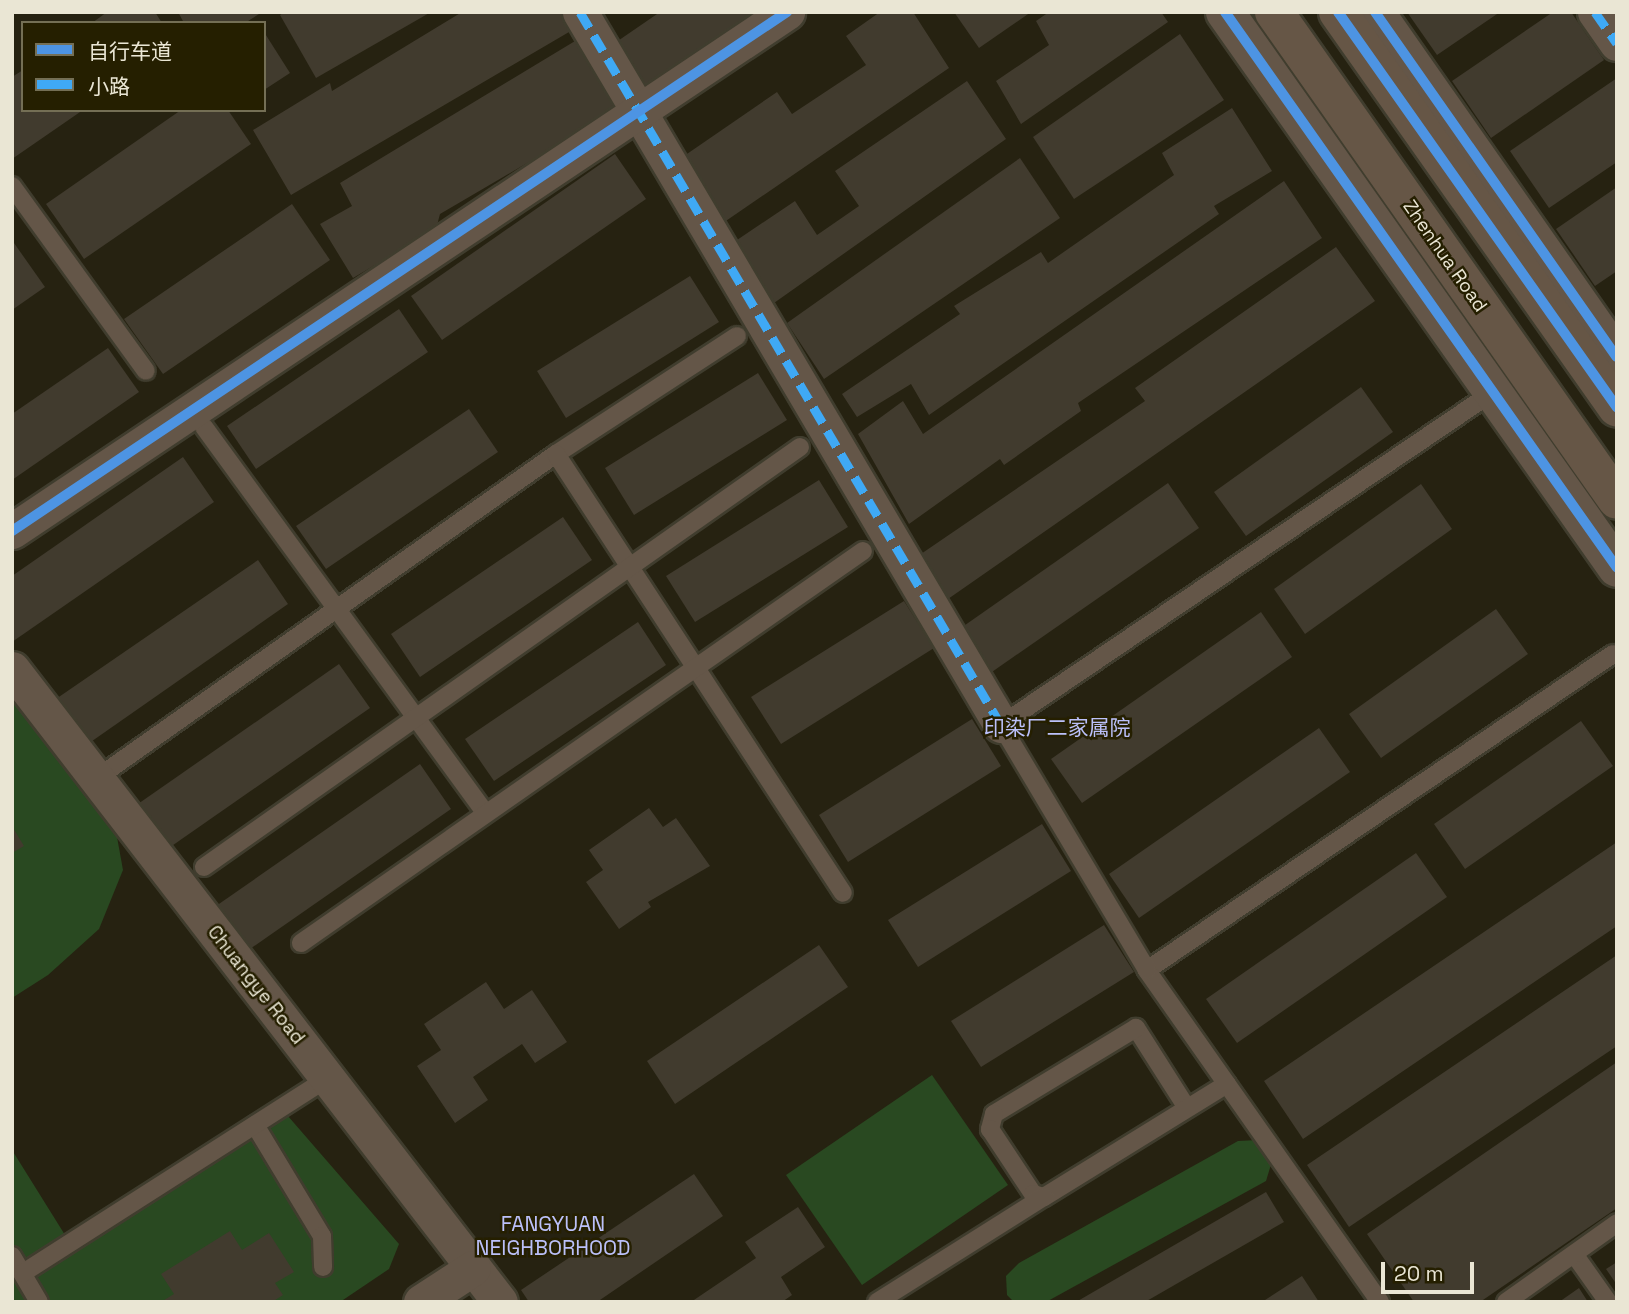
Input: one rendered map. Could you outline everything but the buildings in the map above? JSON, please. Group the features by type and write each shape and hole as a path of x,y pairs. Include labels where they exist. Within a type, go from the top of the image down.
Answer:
{"main road":[{"name":"Zhenhua Road","path":"1273,12 1617,500"},
{"path":"1338,12 1617,407"}],"street":[{"path":"580,12 635,111 1001,725"},
{"path":"12,530 635,111 787,12"},
{"path":"1225,12 1617,568"},
{"path":"1375,12 1617,357"},
{"path":"1595,12 1617,43"},
{"name":"Chuangye Road","path":"12,669 499,1302"},
{"path":"421,1302 473,1268"}],"lane":[{"path":"12,186 146,371"},
{"path":"97,778 556,454 737,336"},
{"path":"1380,1302 1147,970 1001,725 1493,392"},
{"path":"204,427 334,611 417,717 485,813"},
{"path":"204,867 800,447"},
{"path":"556,454 842,893"},
{"path":"301,943 695,664 863,551"},
{"path":"1147,970 1613,654"},
{"path":"1044,1197 1033,1194 990,1129 995,1114 1136,1028 1187,1108"},
{"path":"23,1273 328,1079"},
{"path":"877,1302 1227,1083"},
{"path":"255,1125 323,1236 323,1267"},
{"path":"1506,1302 1617,1223"},
{"path":"1574,1254 1608,1302"},
{"path":"12,1256 38,1302"}],"green space":[{"path":"12,690 113,815 123,870 99,929 48,975 12,998"},
{"path":"932,1075 1008,1185 862,1285 786,1175"},
{"path":"281,1108 399,1244 389,1269 340,1302 12,1302 12,1150 70,1243"},
{"path":"1258,1140 1273,1158 1266,1181 1046,1302 1014,1302 1007,1295 1006,1276 1019,1263 1238,1141"}],"marked path":[{"path":"580,12 1001,725"},
{"path":"1595,12 1617,43"}],"cycle path":[{"path":"12,531 787,12"},
{"path":"1225,12 1617,568"},
{"path":"1338,12 1617,407"},
{"path":"1375,12 1617,357"}],"district":[{"name":"印染厂二家属院","path":"1057,728"},
{"name":"FANGYUAN NEIGHBORHOOD","path":"553,1236"}]}
